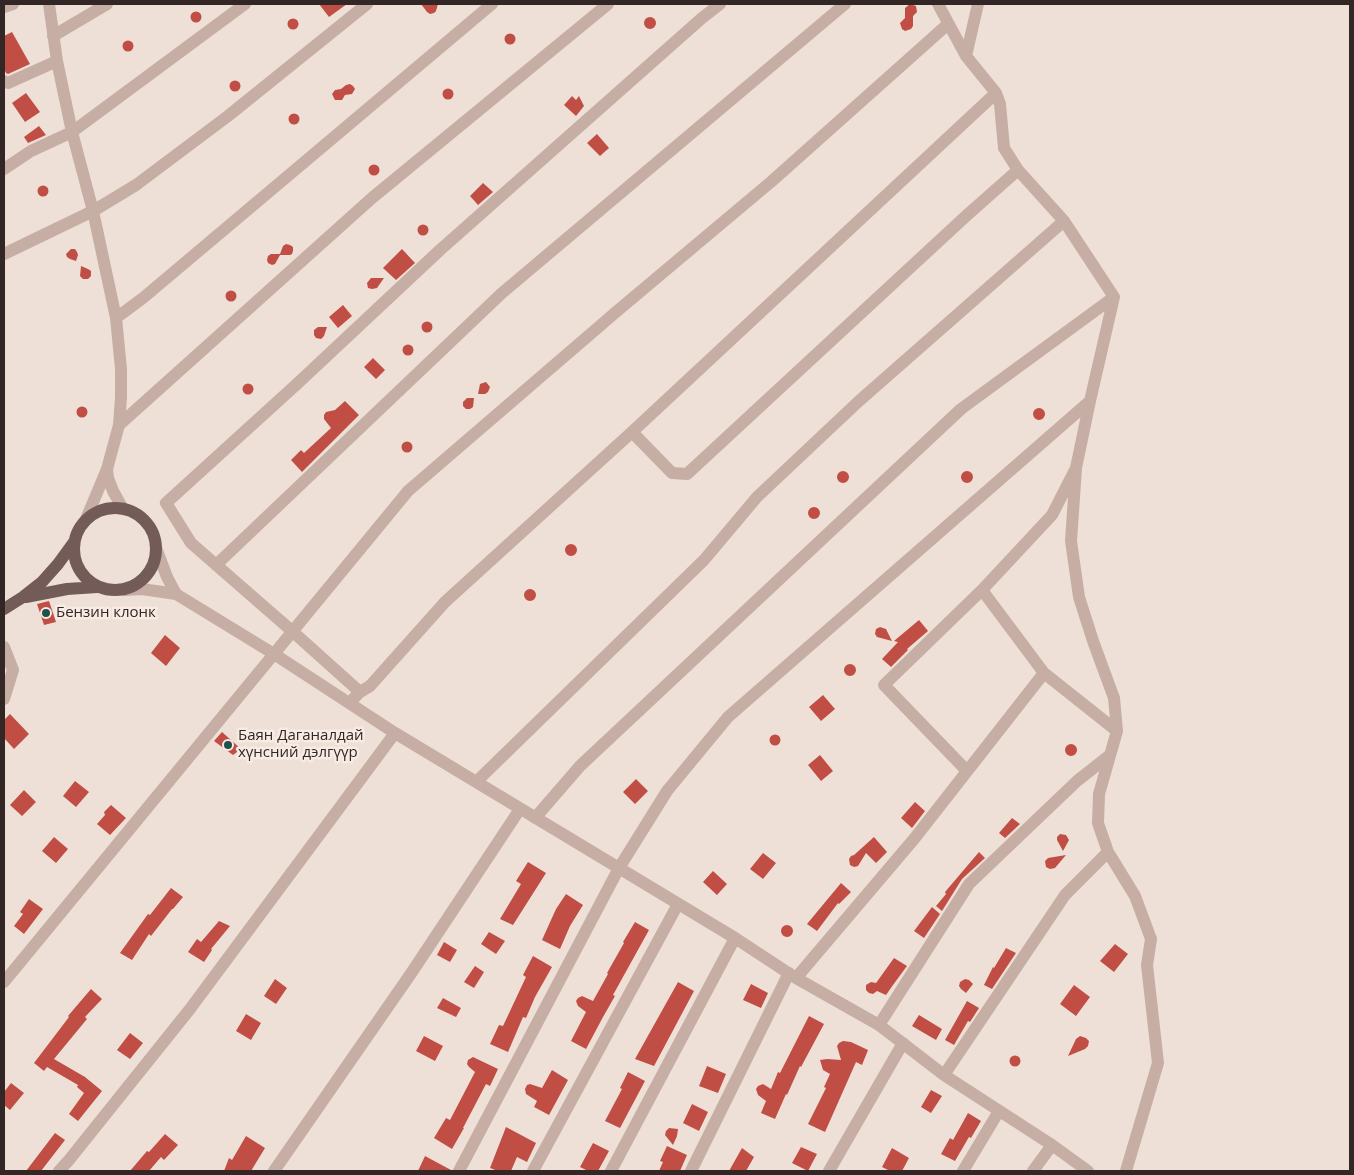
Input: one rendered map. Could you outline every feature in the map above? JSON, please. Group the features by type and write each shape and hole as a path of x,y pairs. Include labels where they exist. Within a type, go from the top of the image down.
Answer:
{"main road":[{"path":"4,609 42,582 74,542 78,530 86,519 97,512 110,508 124,509 136,514 147,523 154,535 156,548 154,562 148,574 138,584 125,590 111,591 97,587 67,589 23,597"},
{"path":"74,542 74,555 78,568 86,579 97,587"}],"street":[{"path":"4,7 13,4"},
{"path":"49,4 57,61 72,132 93,210 116,318 121,368 119,425 108,469 86,519"},
{"path":"54,36 107,4"},
{"path":"4,169 31,152 72,132 244,4"},
{"path":"4,254 93,210 136,185 228,116 367,4"},
{"path":"116,318 143,298 492,4"},
{"path":"119,425 372,198 608,4"},
{"path":"360,692 191,543 166,503 440,250 720,4"},
{"path":"216,565 502,293 844,4"},
{"path":"938,4 966,56 996,93 1000,104 1004,148 1018,170 1064,222 1114,298 1076,468 1071,541 1079,597 1114,698 1117,731 1099,794 1098,822 1108,852 1135,896 1151,939 1147,965 1158,1063 1126,1171"},
{"path":"966,56 978,4"},
{"path":"4,982 408,491 772,181 948,24"},
{"path":"4,82 8,83 57,61"},
{"path":"350,703 360,692 370,686 445,602 632,432 996,93"},
{"path":"632,432 672,473 687,474 959,222 1018,170"},
{"path":"476,782 704,560 757,497 859,401 1064,222"},
{"path":"535,818 580,766 961,409 1114,298"},
{"path":"460,1171 619,868 667,791 728,718 1090,401"},
{"path":"967,771 884,685 982,590 1052,515 1076,468"},
{"path":"108,469 108,478 113,491 124,509"},
{"path":"156,548 176,594"},
{"path":"125,590 142,589 176,594 274,654 395,733 793,975 879,1025 944,1076 1052,1145 1088,1171"},
{"path":"982,590 1044,672 1117,731"},
{"path":"4,647 13,670 4,699"},
{"path":"692,1171 793,975 914,838 1044,672"},
{"path":"59,1171 190,1009 395,733"},
{"path":"879,1025 969,884 1076,781 1110,755"},
{"path":"274,1171 412,972 520,809"},
{"path":"944,1076 1065,895 1108,852"},
{"path":"533,1171 678,904"},
{"path":"611,1171 734,938"},
{"path":"829,1171 903,1043"},
{"path":"962,1171 999,1111"},
{"path":"1033,1171 1052,1145"}],"building":[{"path":"319,4 347,4 329,17"},
{"path":"421,4 438,4 436,11 430,14"},
{"path":"910,4 916,6 917,12 913,16 913,26 905,31 900,23 905,18 905,8"},
{"path":"196,11 202,17 196,23 190,17"},
{"path":"650,17 656,23 650,29 644,23"},
{"path":"293,18 299,24 293,30 287,24"},
{"path":"12,32 30,64 8,74 4,69 4,36"},
{"path":"510,33 516,39 510,45 504,39"},
{"path":"128,40 134,46 128,52 122,46"},
{"path":"235,80 241,86 235,92 229,86"},
{"path":"350,84 355,89 352,94 345,95 342,100 335,100 332,94 335,90"},
{"path":"448,88 454,94 448,100 442,94"},
{"path":"26,93 40,112 25,122 12,103"},
{"path":"572,96 576,100 579,96 584,106 576,116 564,105"},
{"path":"294,113 300,119 294,125 288,119"},
{"path":"39,126 46,135 28,143 24,137"},
{"path":"597,134 609,148 600,156 587,143"},
{"path":"374,164 380,170 374,176 368,170"},
{"path":"483,183 493,192 478,205 470,196"},
{"path":"43,185 49,191 43,197 37,191"},
{"path":"423,224 429,230 423,236 417,230"},
{"path":"286,244 293,247 292,254 280,255 275,264 268,263 268,256 280,254 283,246"},
{"path":"71,249 75,249 77,252 76,261 67,257 66,254"},
{"path":"402,249 415,263 396,280 383,268"},
{"path":"81,266 91,271 91,276 88,279 83,279 80,276"},
{"path":"371,278 384,278 377,288 372,289 368,288 367,283"},
{"path":"231,290 237,296 231,302 225,296"},
{"path":"343,305 352,316 338,328 329,317"},
{"path":"427,321 433,327 427,333 421,327"},
{"path":"318,327 327,327 321,339 316,338 314,335 314,330"},
{"path":"408,344 414,350 408,356 402,350"},
{"path":"373,358 385,370 376,379 364,367"},
{"path":"486,382 490,387 488,392 478,394 480,384"},
{"path":"248,383 254,389 248,395 242,389"},
{"path":"467,398 474,398 473,407 470,409 466,409 463,406 463,402"},
{"path":"345,401 359,415 302,472 291,460 301,450 304,453 331,428 324,419 324,415 326,412 335,410"},
{"path":"82,406 88,412 82,418 76,412"},
{"path":"1039,408 1045,414 1039,420 1033,414"},
{"path":"407,441 413,447 407,453 401,447"},
{"path":"843,471 849,477 843,483 837,477"},
{"path":"967,471 973,477 967,483 961,477"},
{"path":"814,507 820,513 814,519 808,513"},
{"path":"571,544 577,550 571,556 565,550"},
{"path":"530,589 536,595 530,601 524,595"},
{"name":"Бензин клонк","path":"49,601 56,622 44,625 37,604"},
{"path":"919,620 928,631 907,649 891,667 882,659 898,642 894,641"},
{"path":"880,627 886,629 892,641 877,637 875,634 876,629"},
{"path":"165,635 180,648 166,666 151,653"},
{"path":"850,664 856,670 850,676 844,670"},
{"path":"823,695 835,709 821,721 809,707"},
{"path":"10,714 29,734 14,749 4,738 4,720"},
{"name":"Баян Даганалдай хүнсний дэлгүүр","path":"222,732 241,749 233,755 214,741"},
{"path":"775,734 781,740 775,746 769,740"},
{"path":"1071,744 1077,750 1071,756 1065,750"},
{"path":"820,755 833,771 821,781 808,765"},
{"path":"636,779 648,791 635,804 623,792"},
{"path":"75,781 89,792 76,807 63,796"},
{"path":"24,790 36,802 22,816 10,805"},
{"path":"915,802 925,811 912,828 901,818"},
{"path":"111,805 126,818 110,835 97,824"},
{"path":"1012,818 1020,824 1005,838 999,833"},
{"path":"1060,834 1066,835 1069,840 1063,851 1057,840"},
{"path":"54,837 68,849 56,863 42,851"},
{"path":"874,837 887,852 876,863 866,853 858,866 850,865 849,859 851,856"},
{"path":"979,852 985,858 962,879 942,911 936,906 946,894 945,892"},
{"path":"763,853 776,863 763,879 750,869"},
{"path":"1066,855 1055,868 1050,869 1046,867 1045,861 1048,858"},
{"path":"528,862 546,873 513,925 500,919 521,884 516,881"},
{"path":"713,871 727,884 717,895 703,882"},
{"path":"841,883 851,892 838,903 817,931 807,924"},
{"path":"171,888 183,897 151,936 149,934 132,960 120,953 148,914 150,915"},
{"path":"566,894 583,905 570,926 560,949 542,940 556,909"},
{"path":"29,899 43,909 24,934 14,926 23,914 20,912"},
{"path":"932,907 940,914 924,938 914,931"},
{"path":"219,921 230,926 211,949 204,962 188,952 197,939 201,942"},
{"path":"635,922 649,930 586,1049 571,1041 586,1012 578,1006 576,1001 582,996 593,1001"},
{"path":"785,925 789,925 793,931 789,937 785,937 781,933 781,929"},
{"path":"489,932 505,941 496,954 481,944"},
{"path":"444,942 457,950 450,962 437,955"},
{"path":"1115,944 1128,954 1114,972 1100,961"},
{"path":"1006,948 1016,953 992,989 984,985"},
{"path":"533,956 552,967 535,997 526,1018 523,1017 508,1052 490,1044 499,1025 503,1026 526,977 523,975"},
{"path":"894,958 907,966 886,995 877,991 873,994 869,993 866,990 866,985 871,982 876,983"},
{"path":"475,966 484,972 474,988 464,982"},
{"path":"275,979 287,988 276,1004 264,996"},
{"path":"965,979 973,984 966,993 959,986 960,982"},
{"path":"678,982 694,991 654,1066 635,1059"},
{"path":"751,984 768,993 761,1008 743,1000"},
{"path":"1074,985 1090,997 1076,1016 1060,1004"},
{"path":"91,989 102,999 85,1017 87,1019 54,1059 85,1077 102,1091 78,1121 69,1114 84,1093 77,1087 78,1085 47,1067 44,1071 34,1063 68,1016"},
{"path":"443,998 461,1008 456,1017 437,1008"},
{"path":"967,1001 979,1008 970,1022 968,1021 954,1045 945,1040"},
{"path":"246,1014 261,1023 251,1040 236,1031"},
{"path":"919,1015 942,1029 936,1040 912,1026"},
{"path":"809,1016 824,1024 800,1066 775,1119 761,1113 766,1101 758,1095 756,1089 763,1084 771,1089 778,1072 780,1073"},
{"path":"130,1033 143,1043 130,1059 117,1050"},
{"path":"424,1036 443,1046 435,1061 416,1051"},
{"path":"1080,1036 1089,1041 1088,1046 1068,1056 1076,1039"},
{"path":"843,1041 851,1042 868,1050 862,1065 856,1062 825,1132 808,1124 826,1088 824,1087 830,1074 823,1070 820,1060 841,1060 837,1046"},
{"path":"1013,1056 1017,1056 1020,1061 1019,1065 1013,1066 1010,1063 1010,1059"},
{"path":"473,1057 498,1069 490,1086 486,1084 452,1149 434,1138 446,1118 450,1120 475,1072 467,1064 468,1060"},
{"path":"707,1066 726,1074 718,1093 699,1086"},
{"path":"552,1070 568,1080 549,1115 534,1107 537,1101 526,1094 525,1089 530,1084 542,1088"},
{"path":"628,1072 645,1081 620,1128 605,1121 622,1089 620,1088"},
{"path":"11,1083 24,1093 10,1110 4,1105 4,1092"},
{"path":"931,1090 942,1096 931,1113 921,1107"},
{"path":"692,1104 708,1112 699,1131 683,1123"},
{"path":"968,1113 981,1121 955,1161 941,1154 950,1138 953,1140"},
{"path":"506,1127 536,1143 527,1162 517,1157 511,1171 498,1171 490,1168"},
{"path":"669,1128 678,1129 673,1145 665,1135"},
{"path":"55,1133 65,1140 41,1171 26,1171"},
{"path":"165,1134 178,1145 164,1160 161,1157 149,1171 130,1171 147,1151 149,1152"},
{"path":"246,1136 265,1148 251,1171 224,1171 229,1158 232,1160"},
{"path":"593,1143 609,1151 598,1171 588,1171 580,1167"},
{"path":"667,1146 687,1155 680,1171 659,1171 663,1162 660,1161"},
{"path":"801,1147 817,1154 808,1171 792,1163"},
{"path":"742,1148 754,1157 746,1171 729,1171"},
{"path":"892,1148 909,1158 902,1171 890,1171 882,1167"},
{"path":"425,1156 451,1170 451,1171 418,1171"}],"place":[{"name":"Бензин клонк","path":"46,613"},
{"name":"Баян Даганалдай хүнсний дэлгүүр","path":"228,745"}]}
